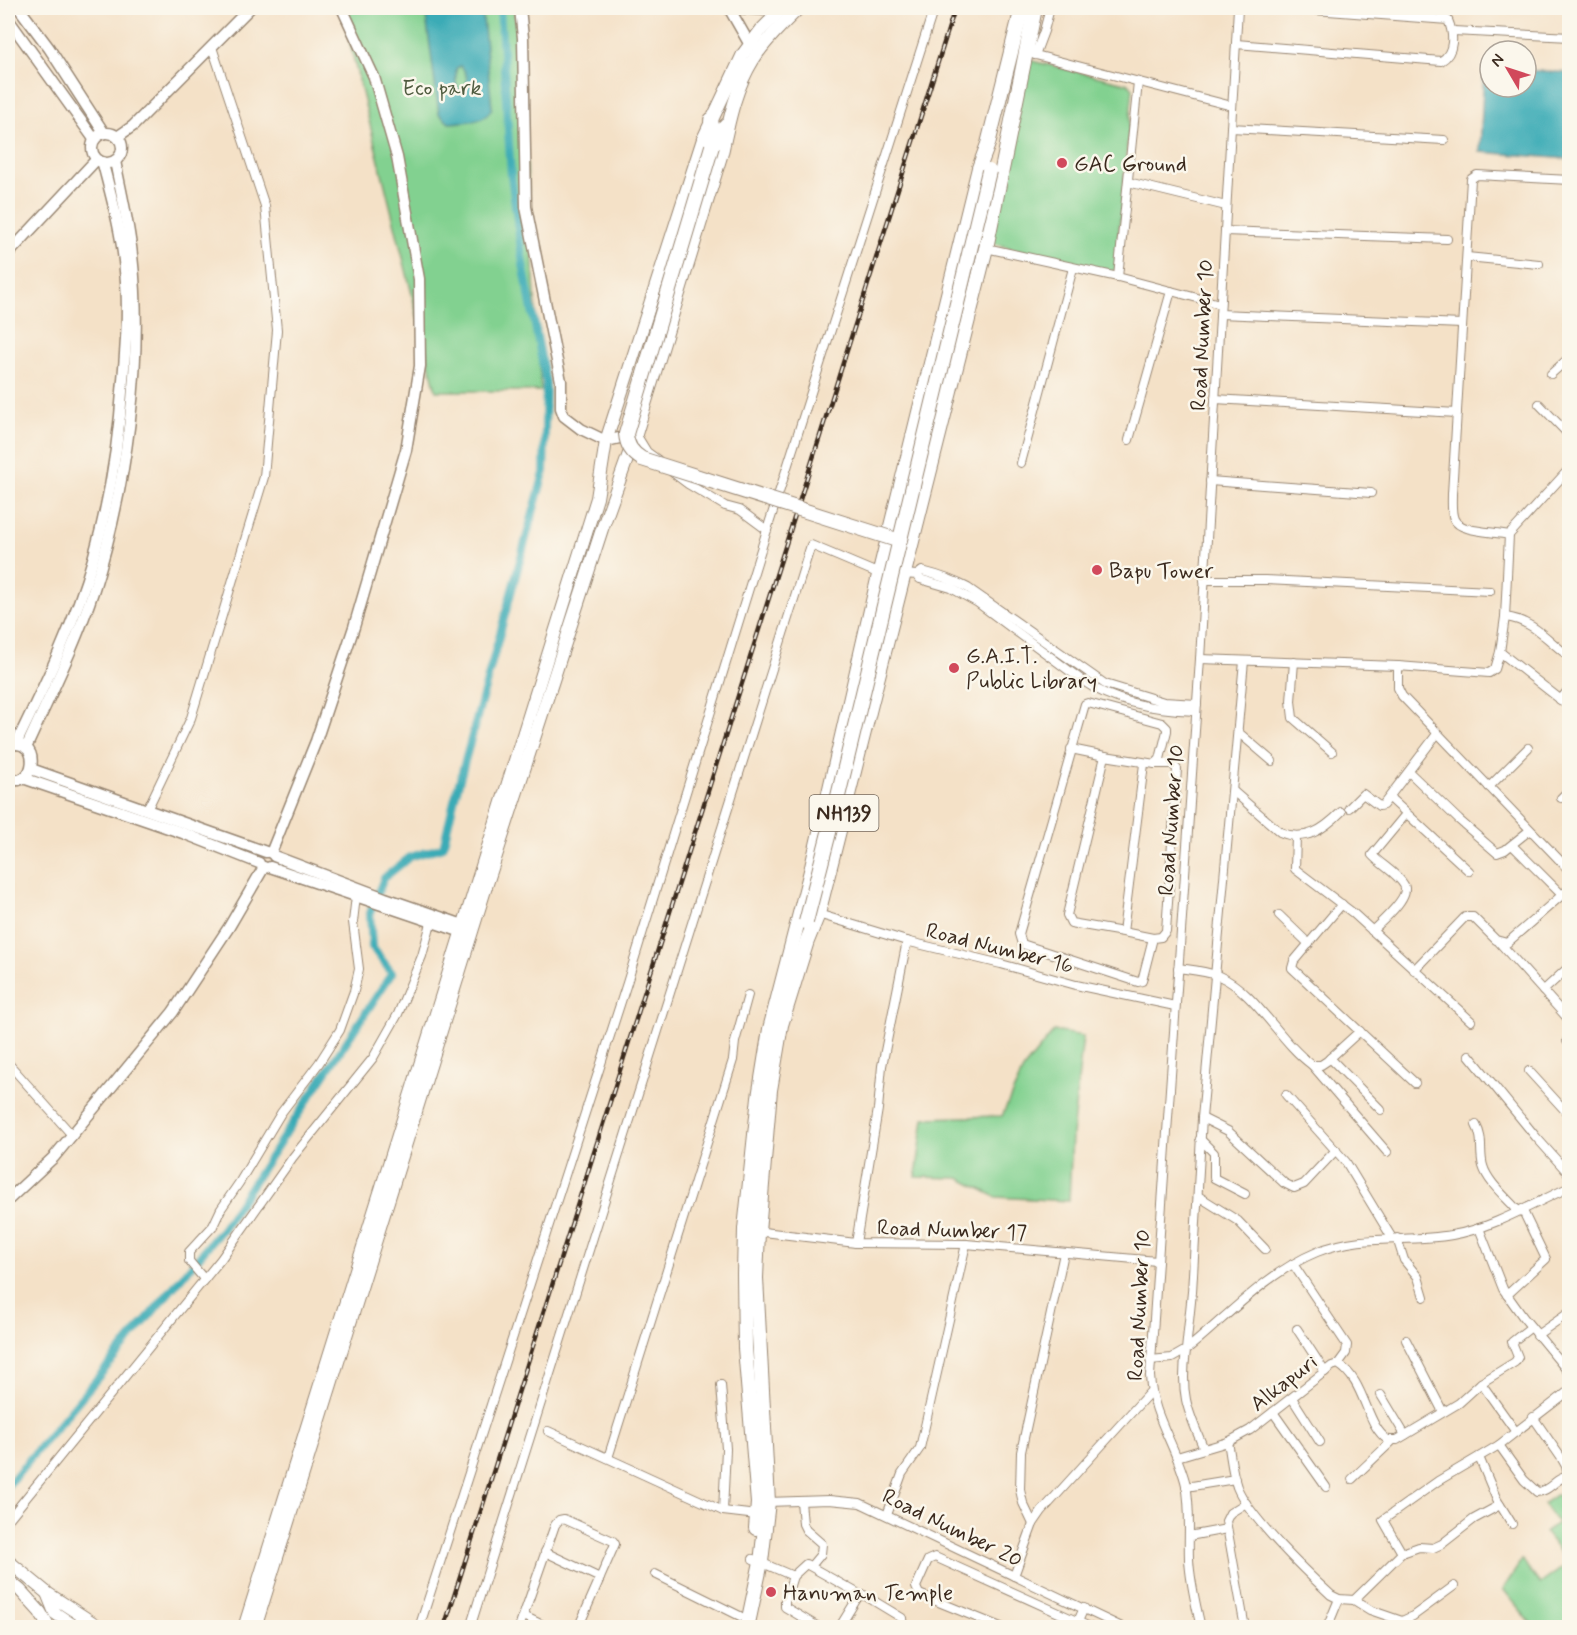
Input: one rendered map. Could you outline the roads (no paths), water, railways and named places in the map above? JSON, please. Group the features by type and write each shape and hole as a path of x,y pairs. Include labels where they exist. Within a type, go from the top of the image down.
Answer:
{"highway":[{"name":"NH139","path":"741,1624 757,1561 761,1507 745,1348 744,1274 752,1231 759,1097 770,1029 802,933 879,575 980,168 1023,8"},
{"name":"NH139","path":"802,933 818,914 868,718 902,574 986,248 1005,147 1029,54 1035,8"},
{"path":"711,120 713,142 626,434 628,446 634,454 653,462 900,541"},
{"path":"713,142 728,125"},
{"path":"802,933 990,167 988,144"},
{"path":"990,167 1005,147"},
{"path":"897,503 919,509"}],"main road":[{"path":"244,1628 467,930 636,434 722,153 738,88 753,59 799,8"},
{"path":"255,1628 597,498 606,441 711,120 743,54 782,9"},
{"path":"8,1562 47,1593 100,1628"},
{"path":"8,1580 40,1612 49,1628"},
{"path":"47,1593 58,1615"},
{"path":"40,1612 58,1615 76,1628"}],"street":[{"path":"19,8 49,48 99,136"},
{"path":"8,19 99,136 117,137 133,126 250,8"},
{"path":"8,1200 54,1157 173,1012 229,927 267,860 316,741 354,627 406,450 420,366 419,279 397,157 374,77 342,8"},
{"path":"520,8 523,38 526,207 561,381 561,408 564,416 606,441 636,434 647,452 688,484 725,506 740,510 767,530"},
{"path":"729,8 750,45"},
{"path":"738,8 782,9"},
{"path":"419,1628 627,983 767,530 934,8"},
{"path":"1050,8 1044,31 1029,54 1232,106"},
{"name":"Road Number 10","path":"1201,1628 1190,1571 1186,1487 1177,1457 1150,1392 1150,1360 1200,659 1238,8"},
{"path":"1236,44 1441,61 1450,51 1453,31 1448,20 1288,8"},
{"path":"1453,31 1569,37"},
{"path":"148,808 191,718 264,477 276,342 277,330 265,206 212,47"},
{"path":"1118,277 1138,82"},
{"path":"1231,128 1444,140"},
{"path":"16,746 83,589 104,515 114,466 124,369 125,272 120,230 100,162 92,152 99,136"},
{"path":"8,254 100,162 115,161 118,158 122,149 117,137"},
{"path":"16,746 71,650 94,589 116,509 127,439 134,353 134,286 131,246 115,161"},
{"path":"1509,535 1469,529 1459,526 1454,519 1452,494 1456,413 1472,179 1477,175 1569,180"},
{"path":"1128,182 1226,206"},
{"path":"1225,231 1447,239"},
{"path":"986,248 1118,277 1220,304"},
{"path":"1467,257 1539,264"},
{"path":"1021,463 1073,268"},
{"path":"1130,440 1171,291"},
{"path":"1220,314 1462,324"},
{"path":"1551,374 1569,357"},
{"path":"1215,399 1456,413"},
{"path":"1539,404 1569,436"},
{"path":"1200,659 1398,666 1488,673 1497,666 1500,652 1505,617 1509,535 1569,468"},
{"path":"1210,481 1371,493"},
{"path":"470,1628 811,545 879,575 918,574 922,571 955,581 1093,678 1163,706 1196,708"},
{"path":"1204,580 1266,580 1490,591"},
{"path":"1505,617 1517,618 1537,629 1569,657"},
{"path":"1500,652 1569,707"},
{"path":"1204,1449 1188,1412 1184,1391 1186,1350 1200,1139 1244,661"},
{"path":"1294,662 1291,701 1293,718 1332,752"},
{"path":"1398,666 1398,688 1402,696 1569,871"},
{"path":"1560,700 1569,688"},
{"path":"1153,938 1144,978 1138,982 1022,944 1020,939 1083,707 1088,703 1162,723 1167,731 1160,759 1155,764"},
{"path":"1162,723 1163,706"},
{"path":"1238,732 1272,761"},
{"path":"1349,808 1363,794 1381,807 1437,734"},
{"path":"9,782 23,778 31,769 32,757 16,746"},
{"path":"1489,787 1528,748"},
{"path":"1071,749 1144,764 1172,765 1177,769 1166,932 1161,937 1153,938 1071,923 1067,915 1105,756"},
{"path":"1123,932 1144,764"},
{"path":"31,769 148,808 267,860"},
{"path":"1409,772 1494,851 1499,853 1530,830"},
{"path":"23,778 467,930"},
{"path":"1561,798 1569,789"},
{"path":"1233,791 1280,832 1296,836 1314,833 1341,812"},
{"path":"1390,798 1469,871"},
{"path":"1372,931 1406,892 1400,880 1372,855 1406,814"},
{"path":"1296,836 1295,869 1342,904 1471,1021"},
{"path":"1512,845 1562,895"},
{"path":"1499,942 1511,941 1569,888"},
{"path":"204,1279 192,1265 188,1255 190,1250 213,1226 221,1209 281,1113 340,1030 359,969 353,922 360,895"},
{"path":"384,902 431,922 467,930"},
{"path":"1342,904 1294,961 1293,968 1415,1083"},
{"name":"Road Number 16","path":"818,914 907,941 1076,985 1175,1006"},
{"path":"1279,915 1309,944"},
{"path":"1414,970 1465,917 1473,917 1499,942 1569,1021"},
{"path":"8,1520 237,1238 299,1149 374,1058 398,1014 422,956 431,922"},
{"path":"856,1243 878,1109 882,1066 907,941"},
{"path":"1543,991 1569,966"},
{"path":"1178,968 1216,975 1238,988 1312,1065 1387,1152"},
{"path":"608,1458 733,1060 735,1042 748,996"},
{"path":"1312,1065 1321,1065 1360,1031"},
{"path":"1469,1055 1569,1174"},
{"path":"1330,1058 1381,1110"},
{"path":"8,1063 72,1136"},
{"path":"1528,1071 1569,1116"},
{"path":"1286,1095 1352,1171 1394,1238 1404,1260 1418,1277 1424,1297"},
{"path":"1202,1118 1228,1131 1284,1183 1294,1188 1304,1184 1336,1150"},
{"path":"1476,1125 1481,1135 1482,1162 1486,1174 1520,1210 1545,1252 1546,1259 1507,1295"},
{"path":"1200,1139 1214,1152 1214,1178 1245,1194"},
{"path":"1150,1360 1172,1358 1186,1350 1266,1282 1293,1264 1319,1251 1336,1246 1394,1238 1449,1236 1479,1228 1569,1187"},
{"path":"1197,1196 1238,1221 1265,1249"},
{"path":"1479,1228 1497,1277 1507,1295 1569,1374"},
{"name":"Road Number 17","path":"752,1231 856,1243 966,1244 1157,1261"},
{"path":"888,1515 902,1474 920,1448 966,1244"},
{"path":"1033,1524 1023,1503 1020,1490 1021,1452 1064,1253"},
{"path":"1293,1264 1347,1345 1346,1353 1338,1364"},
{"path":"1537,1335 1569,1312"},
{"path":"1352,1479 1392,1441 1463,1400 1481,1383 1515,1362 1518,1357 1512,1342 1531,1327"},
{"path":"1297,1329 1325,1372"},
{"path":"1406,1340 1441,1414"},
{"path":"1562,1364 1569,1359"},
{"name":"Alkapuri","path":"1177,1457 1228,1442 1250,1430 1338,1364 1345,1369 1359,1388 1380,1433 1384,1438 1392,1441"},
{"path":"1481,1383 1516,1432"},
{"path":"721,1385 726,1449 723,1511"},
{"path":"1014,1576 1033,1524 1150,1392"},
{"path":"1402,1553 1383,1520 1438,1481 1498,1445 1533,1417 1568,1394"},
{"path":"1381,1395 1405,1435"},
{"path":"1292,1398 1320,1442"},
{"path":"1273,1412 1326,1486"},
{"path":"1498,1445 1524,1480 1537,1492 1543,1492 1562,1478 1568,1477 1562,1459 1533,1417"},
{"name":"Road Number 20","path":"548,1431 723,1511 801,1501 845,1500 860,1503 1124,1628"},
{"path":"1228,1442 1235,1479 1246,1503 1274,1536 1331,1595 1339,1599 1354,1600 1370,1610 1402,1621 1413,1616 1454,1586"},
{"path":"1479,1457 1500,1504 1512,1524"},
{"path":"1186,1487 1235,1479"},
{"path":"801,1501 803,1524 822,1544 821,1554 812,1566"},
{"path":"1245,1628 1227,1517 1246,1503"},
{"path":"1354,1600 1402,1553 1419,1547 1433,1548 1442,1544 1474,1519 1500,1504"},
{"path":"519,1628 555,1525 559,1520 564,1519 613,1541 614,1549 578,1628"},
{"path":"1189,1536 1227,1528"},
{"path":"545,1552 600,1578"},
{"path":"1003,1628 919,1594 916,1587 928,1560 935,1557 1077,1624 1092,1628"},
{"path":"757,1561 793,1576"},
{"path":"820,1628 785,1607 793,1576 806,1564 902,1618 903,1628"},
{"path":"655,1574 741,1624"},
{"path":"839,1628 858,1597 861,1596"},
{"path":"1327,1628 1339,1599"},
{"path":"1077,1624 1084,1608"},
{"path":"524,1616 549,1628"}],"water":[{"path":"425,8 482,8 492,108 484,117 467,122 449,123 439,114","holes":["460,66 467,81 465,92 462,94 456,84 456,69"]},
{"path":"1538,71 1569,73 1569,159 1480,152 1482,99 1538,99"}],"waterway":[{"path":"8,1485 223,1228 392,973 372,947 370,913 384,878 410,857 443,847 544,473 546,382 523,264 511,175 500,8"}],"railway":[{"path":"444,1628 955,8"}],"place":[{"name":"GAC Ground","path":"1062,163"},
{"name":"Bapu Tower","path":"1097,570"},
{"name":"G.A.I.T. Public Library","path":"954,668"},
{"name":"Hanuman Temple","path":"771,1592"}],"park label":[{"name":"Eco park","path":"442,87"}]}
